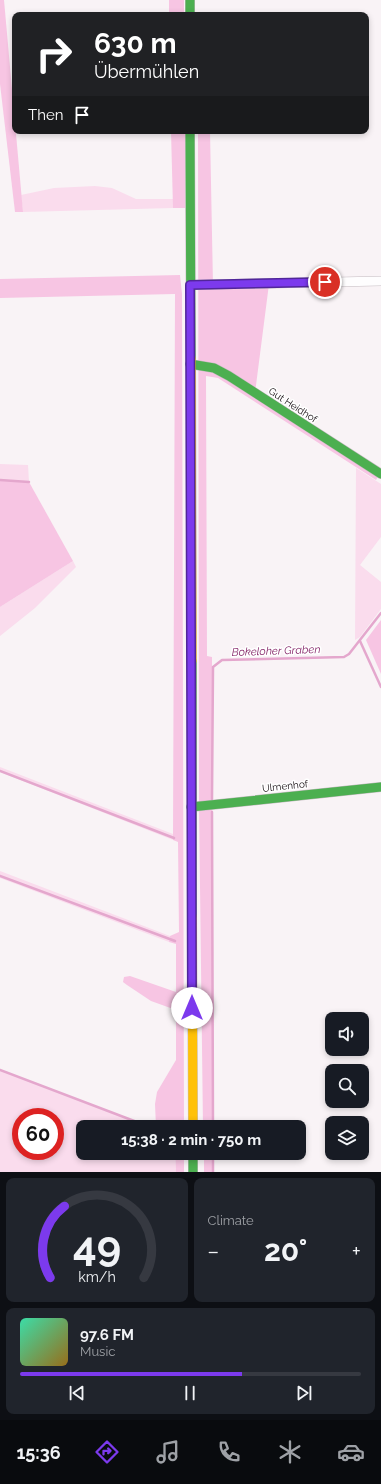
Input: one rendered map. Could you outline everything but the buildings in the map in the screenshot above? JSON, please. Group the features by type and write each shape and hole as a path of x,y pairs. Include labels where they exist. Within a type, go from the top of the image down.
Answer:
{"main road":[{"path":"190,0 190,12"},
{"path":"190,134 193,1120"},
{"name":"Gut Heidhof","path":"190,364 214,368 229,376 381,474"},
{"name":"Ulmenhof","path":"191,807 381,787"},
{"path":"193,1160 193,1172"}],"street":[{"path":"190,285 381,281"}],"shaded area":[{"path":"0,0 4,0 12,89 12,134 16,134 23,212 15,212 0,84"},
{"path":"169,0 184,0 184,12 169,12"},
{"path":"171,134 185,134 185,208 173,208"},
{"path":"198,134 210,134 213,285 269,284 255,393 380,473 376,480 218,378 206,376 207,656 212,657 213,1120 203,1120 199,806"},
{"path":"95,186 112,188 136,199 173,199 173,208 23,212 21,195 54,188"},
{"path":"180,275 182,294 184,1120 156,1120 155,1104 157,1092 176,1060 176,1010 151,1001 123,982 124,977 130,976 176,992 176,944 169,942 170,936 179,932 178,842 173,840 175,294 0,298 0,279"},
{"path":"0,464 28,465 29,482 0,480"},
{"path":"356,468 381,484 381,537 360,565 381,582 381,609 360,637 355,640"},
{"path":"0,480 29,482 73,561 0,607"},
{"path":"73,561 76,567 35,608 0,636 0,607"},
{"path":"381,620 381,674 366,640"},
{"path":"0,767 173,834 173,840 0,772"},
{"path":"0,871 170,936 169,942 0,878"},
{"path":"0,1070 132,1120 76,1120 76,1160 175,1160 176,1172 0,1172"},
{"path":"175,1160 184,1160 184,1172 176,1172"},
{"path":"204,1160 213,1160 212,1172 204,1172"}],"waterway":[{"path":"0,480 29,482"},
{"name":"Bokeloher Graben","path":"212,799 213,667 222,660 344,657 349,654 381,613"},
{"path":"360,641 381,687"},
{"path":"0,771 174,838"},
{"name":"Bokeloher Graben","path":"212,812 213,1120"},
{"path":"0,876 175,941"},
{"path":"0,1070 132,1120"},
{"name":"Bokeloher Graben","path":"213,1160 213,1172"}],"traffic: fast":[{"path":"190,0 190,12"},
{"path":"190,134 191,358"},
{"path":"190,364 214,368 229,376 381,474"},
{"path":"192,661 192,916"},
{"path":"191,807 381,787"},
{"path":"193,1160 193,1172"}],"traffic: slow":[{"path":"191,358 192,661"},
{"path":"192,916 193,1120"}],"route":[{"path":"192,1008 190,285 325,282"}]}
